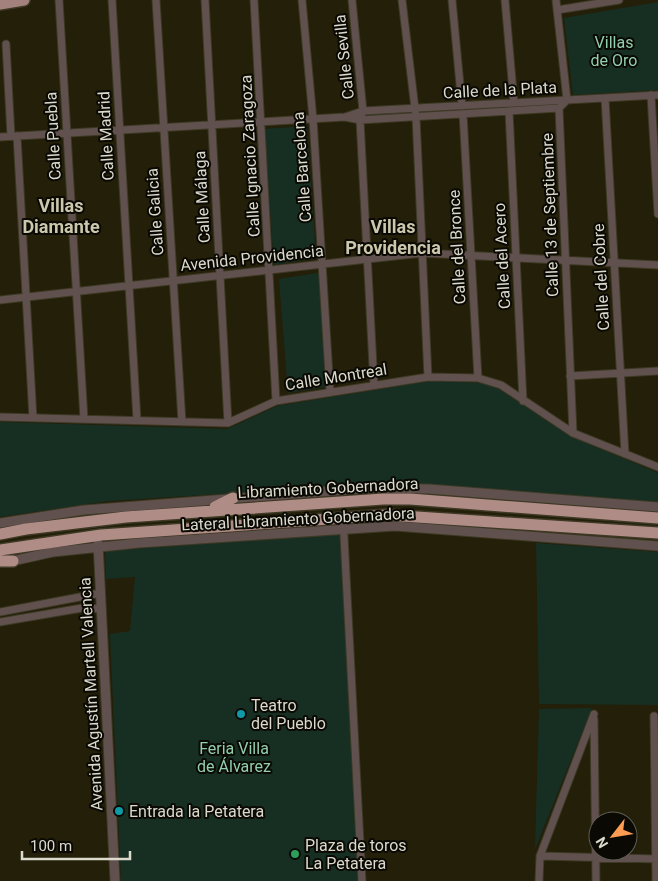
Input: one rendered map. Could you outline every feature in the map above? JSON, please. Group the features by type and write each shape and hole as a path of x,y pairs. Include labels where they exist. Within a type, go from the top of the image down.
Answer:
{"highway":[{"path":"208,510 233,498"},
{"name":"Libramiento Gobernadora","path":"0,534 126,516 334,501 410,499 658,518"},
{"name":"Libramiento Gobernadora","path":"0,550 344,523 387,515 426,516 658,533"},
{"path":"0,563 13,561"}],"main road":[{"path":"0,4 24,0"}],"street":[{"name":"Calle Puebla","path":"59,0 84,419"},
{"name":"Calle Madrid","path":"112,0 137,420"},
{"name":"Calle Galicia","path":"156,0 182,422"},
{"name":"Calle Málaga","path":"205,0 228,423"},
{"name":"Calle Ignacio Zaragoza","path":"254,0 276,401"},
{"name":"Calle Barcelona","path":"302,0 330,391"},
{"name":"Calle Sevilla","path":"352,0 363,111"},
{"path":"402,0 416,117 428,377"},
{"path":"452,0 462,106"},
{"path":"505,0 514,103"},
{"path":"556,0 567,100 560,108"},
{"path":"558,10 616,0"},
{"path":"6,44 26,298 33,418"},
{"name":"Calle de la Plata","path":"345,117 363,111 655,95"},
{"path":"655,95 658,214"},
{"name":"Calle del Cobre","path":"605,98 625,454"},
{"name":"Calle de la Plata","path":"0,137 345,117 360,120 560,108"},
{"name":"Calle 13 de Septiembre","path":"560,108 573,433"},
{"path":"360,120 363,111"},
{"name":"Calle del Acero","path":"509,111 523,401"},
{"name":"Calle del Bronce","path":"462,114 478,378"},
{"name":"Calle Sevilla","path":"360,120 374,385"},
{"name":"Avenida Providencia","path":"0,300 422,253 658,265"},
{"path":"570,376 658,371"},
{"name":"Calle Montreal","path":"0,417 228,423 276,401 330,391 428,377 478,378 501,385 573,433 658,467"},
{"name":"Lateral Libramiento Gobernadora","path":"0,523 84,510 371,488 429,489 658,507"},
{"path":"344,523 362,881"},
{"name":"Lateral Libramiento Gobernadora","path":"344,523 423,527 658,546"},
{"path":"13,561 98,542"},
{"name":"Avenida Agustín Martell Valencia","path":"98,542 116,881"},
{"path":"0,612 101,593"},
{"path":"0,622 82,608 102,609"},
{"path":"539,881 540,856 594,714 595,811"},
{"path":"654,716 656,881"},
{"path":"540,856 588,858"},
{"path":"638,859 657,859"},
{"path":"596,861 596,881"}],"green space":[{"name":"Villas de Oro","path":"658,2 658,90 573,95 564,18"},
{"path":"307,126 316,258 274,265 264,129"},
{"path":"317,273 320,275 325,387 288,393 279,279"},
{"path":"430,381 482,383 499,389 572,437 658,473 658,503 398,483 108,501 0,517 0,422 227,429 277,406"},
{"name":"Feria Villa de Álvarez","path":"341,533 359,881 121,881 110,634 130,631 135,577 106,579 105,551"},
{"path":"536,543 658,552 658,705 539,704"},
{"path":"592,708 535,849 539,709"}],"place":[{"name":"Teatro del Pueblo","path":"241,714"},
{"name":"Entrada la Petatera","path":"119,811"},
{"name":"Plaza de toros La Petatera","path":"295,854"}],"district":[{"name":"Villas Diamante","path":"61,215"},
{"name":"Villas Providencia","path":"393,236"}]}
